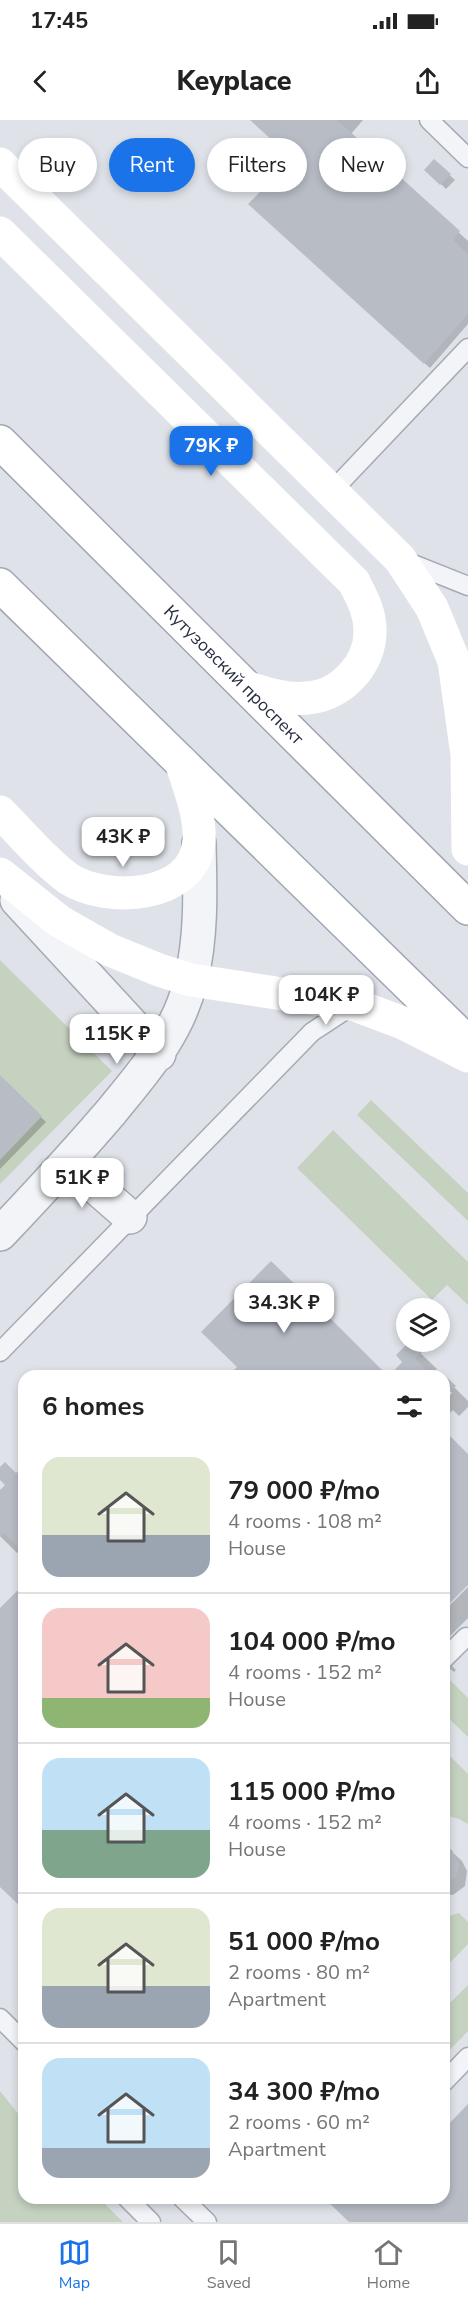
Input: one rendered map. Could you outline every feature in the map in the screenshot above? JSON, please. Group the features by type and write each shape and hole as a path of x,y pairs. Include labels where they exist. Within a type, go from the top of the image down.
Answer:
{"main road":[{"path":"0,164 400,559 432,608 454,661 467,755 468,849"},
{"path":"0,233 354,582 367,606 370,631 365,658 351,676 332,693 309,698 281,698 249,688"},
{"name":"Кутузовский проспект","path":"0,442 468,908"},
{"path":"0,585 468,1043"},
{"path":"0,812 69,879 95,891 124,894 146,891 171,882 189,867 199,843 195,805 181,762"},
{"path":"0,874 59,921 110,950 159,970 191,980 355,1005 403,1023 468,1056"}],"street":[{"path":"0,1234 68,1163 159,1054 174,1027 191,980 200,909 199,843"},
{"path":"0,881 159,1054"},
{"path":"68,1163 130,1217"}],"lane":[{"path":"429,120 468,158"},
{"path":"332,491 468,348"},
{"path":"400,559 468,586"},
{"path":"0,1352 312,1032 355,1005"},
{"path":"450,1653 467,1635"},
{"path":"0,2018 18,2036"},
{"path":"450,2076 468,2057"},
{"path":"133,2204 152,2222"},
{"path":"188,2204 207,2222"}],"green space":[{"path":"0,960 112,1071 0,1184"},
{"path":"371,1100 468,1193 468,1221 357,1115"},
{"path":"333,1130 468,1262 468,1305 447,1285 434,1298 430,1298 297,1168"},
{"path":"450,1680 468,1698 468,1737 450,1720"},
{"path":"450,1756 468,1774 468,1824 450,1817"},
{"path":"459,1913 468,1922 468,1944 450,1963 450,1915"},
{"path":"468,1985 468,2031 450,2050 450,2003"},
{"path":"0,2091 18,2114 18,2204 105,2204 123,2222 0,2222"}],"building":[{"path":"250,120 337,120 357,138 319,138 319,192 406,192 406,182 460,231 453,240 468,254 468,314 424,364 248,204 260,192 307,192 307,138 270,138"},
{"path":"434,159 451,174 440,185 424,170"},
{"path":"0,1075 42,1116 0,1160"},
{"path":"271,1261 382,1370 234,1370 237,1367 201,1332"},
{"path":"399,1352 422,1352 415,1358 426,1370 395,1370 402,1362 396,1355"},
{"path":"450,1380 456,1386 450,1392"},
{"path":"450,1436 468,1454 468,1585 450,1603"},
{"path":"5,1462 16,1473 18,1471 18,1547 4,1533 0,1537 0,1490 5,1485 0,1480 0,1467"},
{"path":"18,1590 18,1904 0,1887 0,1608"},
{"path":"450,1849 459,1865 456,1877 450,1882"},
{"path":"468,2104 468,2222 349,2222 330,2204 450,2204 450,2123"}]}
